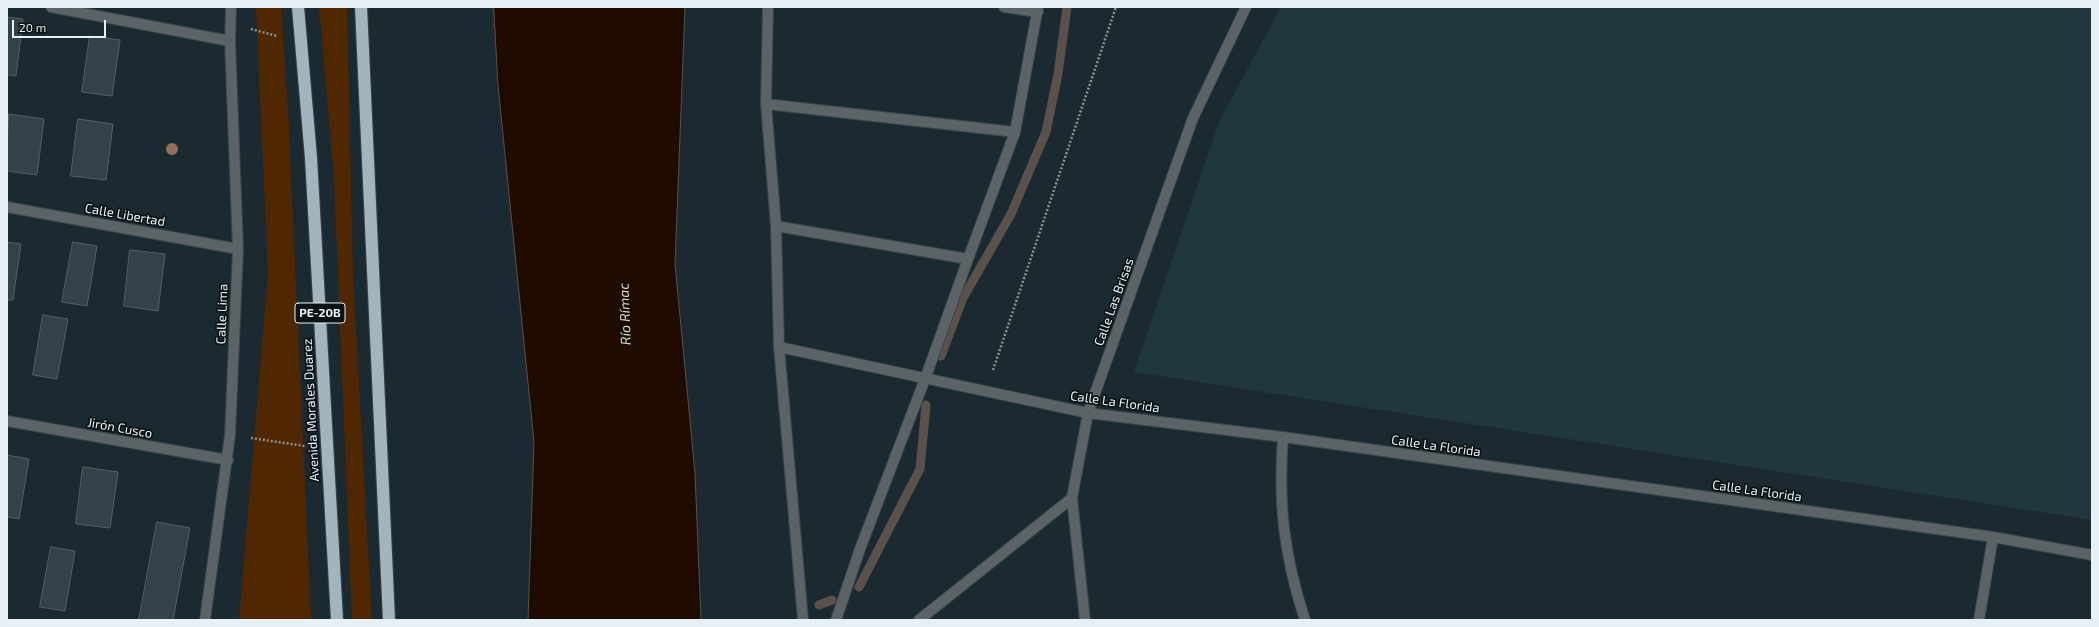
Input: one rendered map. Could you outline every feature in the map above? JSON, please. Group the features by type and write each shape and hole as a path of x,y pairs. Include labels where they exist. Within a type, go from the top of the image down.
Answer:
{"highway":[{"name":"Avenida Morales Duarez","path":"298,7 311,158 336,620"},
{"path":"362,7 389,620"}],"street":[{"path":"51,7 230,41"},
{"name":"Calle Lima","path":"205,620 228,460 238,249 230,41 231,7"},
{"path":"768,7 766,104 776,226 779,347 803,620"},
{"path":"836,620 860,549 925,380 1015,132 1038,9 1004,7"},
{"name":"Calle Las Brisas","path":"1084,619 1072,498 1088,413 1193,118 1246,7"},
{"path":"766,104 1015,132"},
{"name":"Calle Libertad","path":"7,207 238,249"},
{"path":"776,226 968,259"},
{"name":"Calle La Florida","path":"779,347 925,380 1088,413 1283,437 1993,537 2092,555"},
{"name":"Jirón Cusco","path":"7,421 228,460"},
{"path":"1283,437 1281,510 1288,555 1305,620"},
{"path":"919,620 1072,498"},
{"path":"1979,620 1993,537"}],"path":[{"path":"985,392 1116,7"},
{"path":"231,25 301,42"},
{"path":"230,435 327,450"}],"shaded area":[{"path":"256,7 281,7 288,109 311,620 239,620 268,273"},
{"path":"319,7 347,7 353,276 372,620 352,620 334,177"},
{"path":"1281,7 2092,7 2092,520 1134,372 1219,122"}],"water":[{"name":"Río Rímac","path":"494,7 685,7 675,264 695,473 701,620 528,620 534,442 498,85"}],"building":[{"path":"7,17 23,19 16,76 7,75"},
{"path":"90,36 120,40 112,96 82,92"},
{"path":"9,114 44,119 37,175 7,171"},
{"path":"78,119 113,124 106,180 71,176"},
{"path":"7,242 21,244 13,300 7,300"},
{"path":"73,242 97,246 87,306 62,302"},
{"path":"130,250 165,254 158,311 124,306"},
{"path":"43,315 68,319 57,379 33,375"},
{"path":"7,455 29,459 19,519 7,517"},
{"path":"83,467 118,472 110,528 76,524"},
{"path":"157,522 190,528 173,620 139,620"},
{"path":"51,547 75,551 65,611 40,607"}],"waterway":[{"path":"941,356 963,298 1011,214 1046,132 1058,74 1067,7"},
{"path":"859,587 920,469 926,405"},
{"path":"819,605 832,600"}]}
